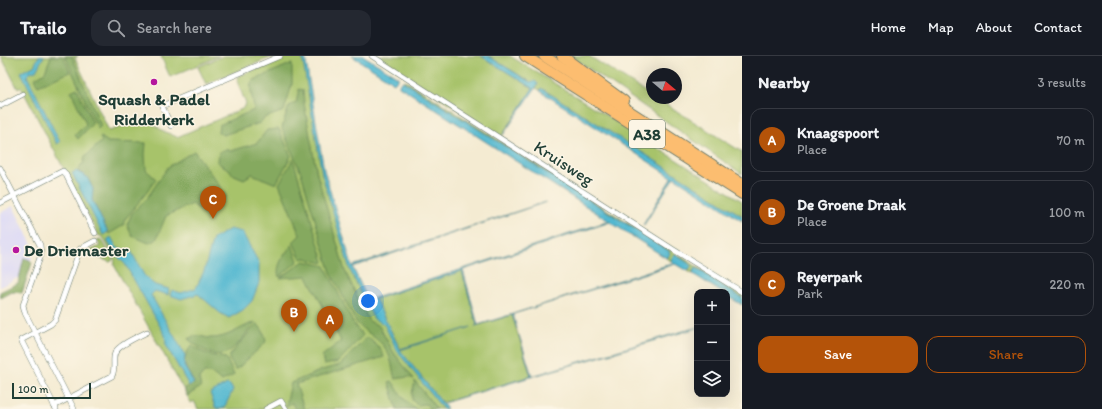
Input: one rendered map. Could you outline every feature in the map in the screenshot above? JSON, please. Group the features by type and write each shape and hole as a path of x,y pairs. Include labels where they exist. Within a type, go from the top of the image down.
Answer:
{"highway":[{"name":"A38","path":"525,56 742,194"},
{"name":"A38","path":"544,56 742,184"},
{"name":"A38","path":"562,56 648,118 650,124"}],"street":[{"path":"171,126 162,106 280,56"},
{"name":"Kruisweg","path":"372,56 742,292"},
{"path":"0,106 22,94"},
{"path":"0,168 40,245 40,255 23,306 25,313 74,409"},
{"path":"0,204 63,171 95,233"},
{"path":"95,241 80,249 55,320 51,324 21,340 55,407 68,398 112,376 115,354 119,348 147,332"},
{"path":"266,409 281,401 286,409"}],"shaded area":[{"name":"De Driemaster","path":"13,206 33,247 33,253 27,273 0,287 0,213"}],"green space":[{"path":"1,56 78,56 75,58 109,131 146,119 163,131 177,137 242,109 246,104 237,81 239,76 285,56 303,56 322,170 349,262 366,300 385,323 400,354 444,409 198,409 194,401 191,403 114,265 115,260 103,237 98,235 21,87 18,89"},
{"path":"51,56 63,56 70,72 38,86 34,79 45,72"},
{"path":"65,56 72,56 101,126 98,129"},
{"path":"161,56 219,56 170,77"},
{"path":"223,56 274,56 206,84 198,67"},
{"path":"376,56 481,56 533,88 501,137"},
{"path":"488,56 510,56 577,97 742,201 742,216 541,89 536,88 537,86"},
{"path":"571,56 589,56 646,92 646,104 666,104 742,152 742,174"},
{"path":"292,64 292,84 284,111 264,118 260,123 223,135 218,132 219,125 254,110 251,91 252,81"},
{"path":"405,80 569,185 568,186 403,81"},
{"path":"77,88 93,123 78,139 75,135 86,124 71,91"},
{"path":"299,89 303,90 317,174 345,271 369,321 379,326 394,353 414,379 408,377 395,379 390,357 385,347 356,322 331,273 301,173 282,128 289,106 296,103"},
{"path":"279,129 291,156 276,184 252,174 244,179 232,174 230,170 218,163 219,152 226,149 231,151 257,143 267,130"},
{"path":"101,137 108,142 146,143 146,170 156,179 126,218 124,225 109,234 92,200 93,189 87,177 78,171 83,164 85,157 102,141 100,138"},
{"path":"194,151 226,196 220,205 216,210 206,215 192,204 166,216 156,240 149,243 132,236 127,225 132,213 147,198 168,167"},
{"path":"293,159 324,262 323,263 305,258 301,259 293,242 300,235 279,184"},
{"path":"574,189 742,295 742,298 696,268 692,272 693,274 687,271 690,270 673,256 671,261 666,258 668,257 669,251 573,190"},
{"path":"100,239 113,260 110,262 86,253 100,246 97,240"},
{"path":"292,245 298,261 279,277 278,268"},
{"path":"24,258 30,260 32,263 22,293 12,292 1,298 0,292 18,283"},
{"path":"304,261 325,266 352,321 363,335 338,362 324,365 322,356 341,341 307,276 280,278"},
{"path":"462,271 477,325 475,326 512,315 531,376 446,402 441,402 400,351 402,348 400,349 375,299"},
{"path":"255,322 233,349 219,355 210,353 200,348 188,339 197,336 210,338 222,337"},
{"path":"257,323 263,331 266,341 236,370 229,359 230,355"},
{"path":"367,337 380,348 384,357 296,384 304,409 295,409 292,403 286,406 291,383 322,370 340,365"},
{"path":"192,345 200,351 226,358 234,375 222,381 212,374 204,373 199,379 201,387 187,396 184,389 194,383 185,364 186,356"},
{"path":"392,381 404,399 416,409 397,409 389,382"},
{"path":"415,381 437,409 430,409 426,404 417,405 412,400"}],"water":[{"path":"39,56 44,56 36,71 30,72 27,76 60,142 57,144 21,72 34,66"},
{"path":"302,56 305,56 324,170 352,266 546,202 353,267 368,300 609,221 399,86 399,84 403,81 669,251 670,254 666,258 610,222 463,270 478,325 674,263 671,261 673,256 676,255 691,265 690,269 687,271 675,264 513,314 517,329 512,315 475,326 477,325 462,271 375,299 400,349 471,327 400,350 447,409 443,409 398,352 384,324 374,319 350,270 322,174"},
{"path":"352,56 364,56 398,77 398,79 394,83"},
{"path":"481,56 488,56 530,82 535,81 538,84 503,135 533,88"},
{"path":"541,88 742,216 742,221 674,177 643,225 672,177 540,91"},
{"path":"76,171 87,177 93,189 92,200 108,232 103,235 72,173"},
{"path":"230,229 242,232 259,263 259,283 252,301 243,310 229,318 220,313 198,294 181,299 170,295 172,290 181,293 196,288 204,271 213,239"},
{"path":"111,237 117,248 131,251 144,275 151,282 155,285 169,289 168,295 155,291 151,295 185,355 184,366 194,383 189,386 166,345 165,335 125,264 115,254 107,240"},
{"path":"696,268 728,289 716,289 693,274 694,269"},
{"path":"730,290 742,298 742,305 730,298"},
{"path":"694,328 446,402 531,376 519,335 532,376"},
{"path":"227,384 230,385 233,390 224,408 219,409 215,407 210,393"}],"place":[{"name":"Squash & Padel Ridderkerk","path":"154,82"},
{"name":"Reyerpark","path":"213,219"},
{"name":"De Driemaster","path":"16,250"},
{"name":"De Groene Draak","path":"294,332"},
{"name":"Knaagspoort","path":"330,339"}]}
